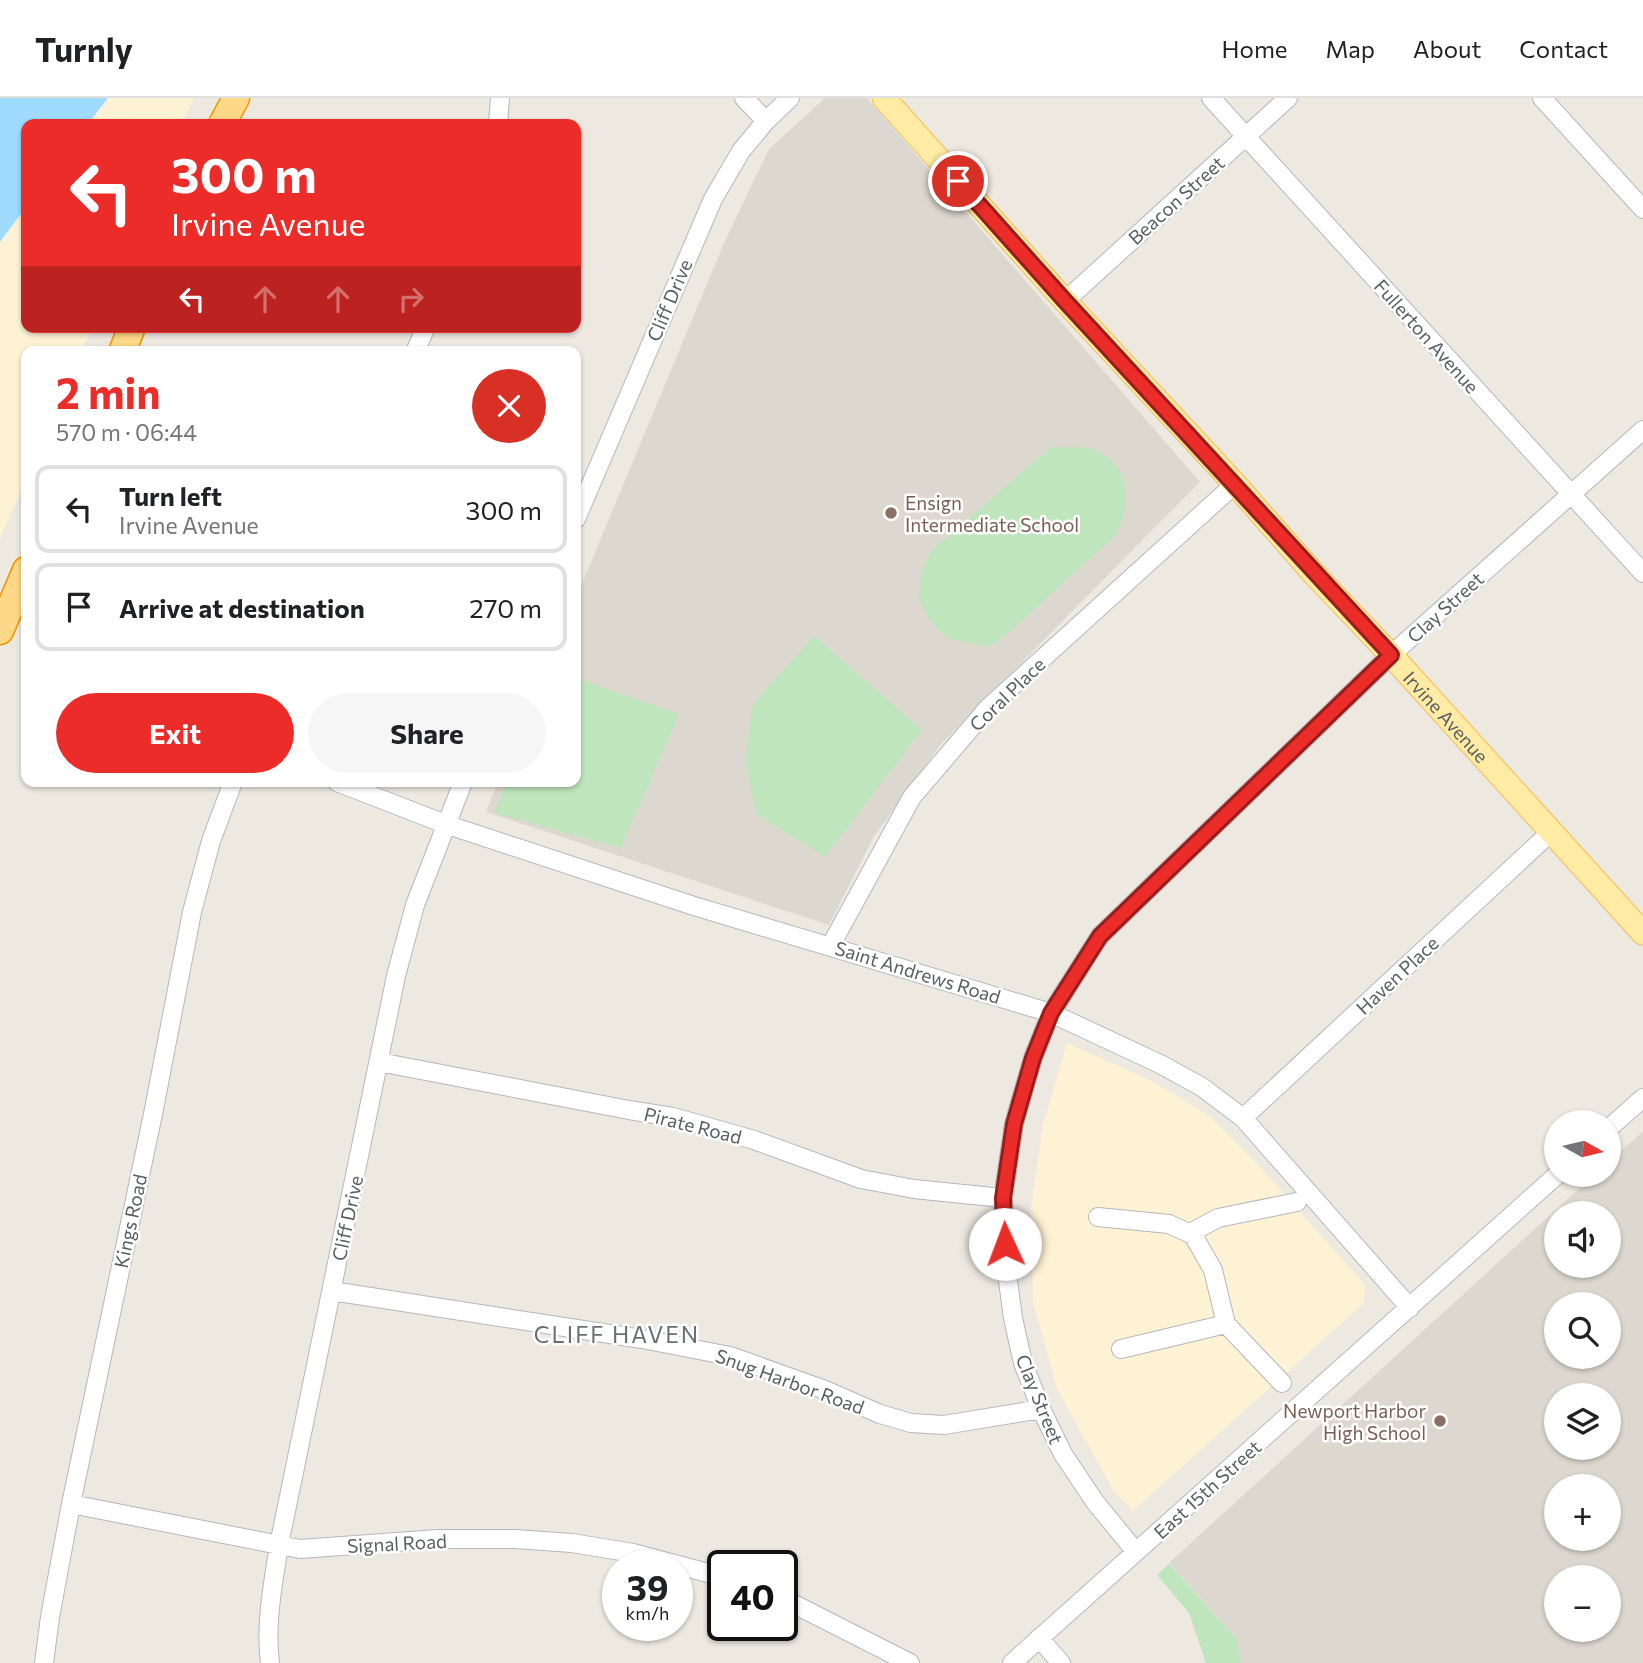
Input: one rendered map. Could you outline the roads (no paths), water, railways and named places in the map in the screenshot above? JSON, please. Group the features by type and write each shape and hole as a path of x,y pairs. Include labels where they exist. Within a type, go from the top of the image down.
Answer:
{"highway":[{"path":"225,119 236,98"},
{"path":"0,631 21,582"}],"main road":[{"name":"Irvine Avenue","path":"884,98 1065,301 1236,484 1314,574 1643,933"}],"street":[{"path":"498,119 500,98"},
{"path":"744,98 766,121"},
{"name":"Cliff Drive","path":"581,507 713,199 741,151 790,98"},
{"name":"Fullerton Avenue","path":"1211,98 1643,573"},
{"name":"Beacon Street","path":"1065,301 1288,98"},
{"path":"1542,98 1643,209"},
{"name":"Clay Street","path":"1136,1552 1095,1502 1063,1454 1023,1363 1013,1318 1006,1266 1003,1198 1014,1124 1033,1058 1051,1013 1100,936 1391,655 1643,430"},
{"name":"Coral Place","path":"831,945 912,797 988,708 1236,484"},
{"name":"Kings Road","path":"44,1663 71,1504 153,1114 192,912 211,841 231,787"},
{"name":"Saint Andrews Road","path":"350,787 445,824 694,906 1051,1013 1160,1064 1202,1087 1242,1118 1409,1308"},
{"name":"Cliff Drive","path":"270,1663 268,1630 279,1545 396,976 412,917 461,787"},
{"name":"Haven Place","path":"1242,1118 1552,831"},
{"name":"Pirate Road","path":"379,1062 616,1108 673,1116 754,1140 861,1179 914,1189 1003,1198"},
{"path":"1621,1117 1643,1098"},
{"name":"East 15th Street","path":"1012,1663 1544,1187"},
{"path":"1190,1233 1218,1218 1297,1202"},
{"path":"1098,1217 1169,1224 1193,1234 1213,1270 1226,1324 1282,1383"},
{"name":"Snug Harbor Road","path":"332,1292 642,1339 730,1356 825,1390 880,1414 912,1423 944,1425 1041,1409"},
{"path":"1121,1349 1226,1324"},
{"name":"Signal Road","path":"71,1504 300,1549 438,1539 515,1538 572,1543 633,1553 707,1571"},
{"path":"798,1606 910,1663"},
{"path":"1039,1638 1061,1663"}],"water":[{"path":"0,98 108,98 92,119 21,119 21,214 0,242"}],"place":[{"name":"Ensign Intermediate School","path":"891,513"},
{"name":"Newport Harbor High School","path":"1440,1421"}],"district":[{"name":"CLIFF HAVEN","path":"617,1334"}]}
